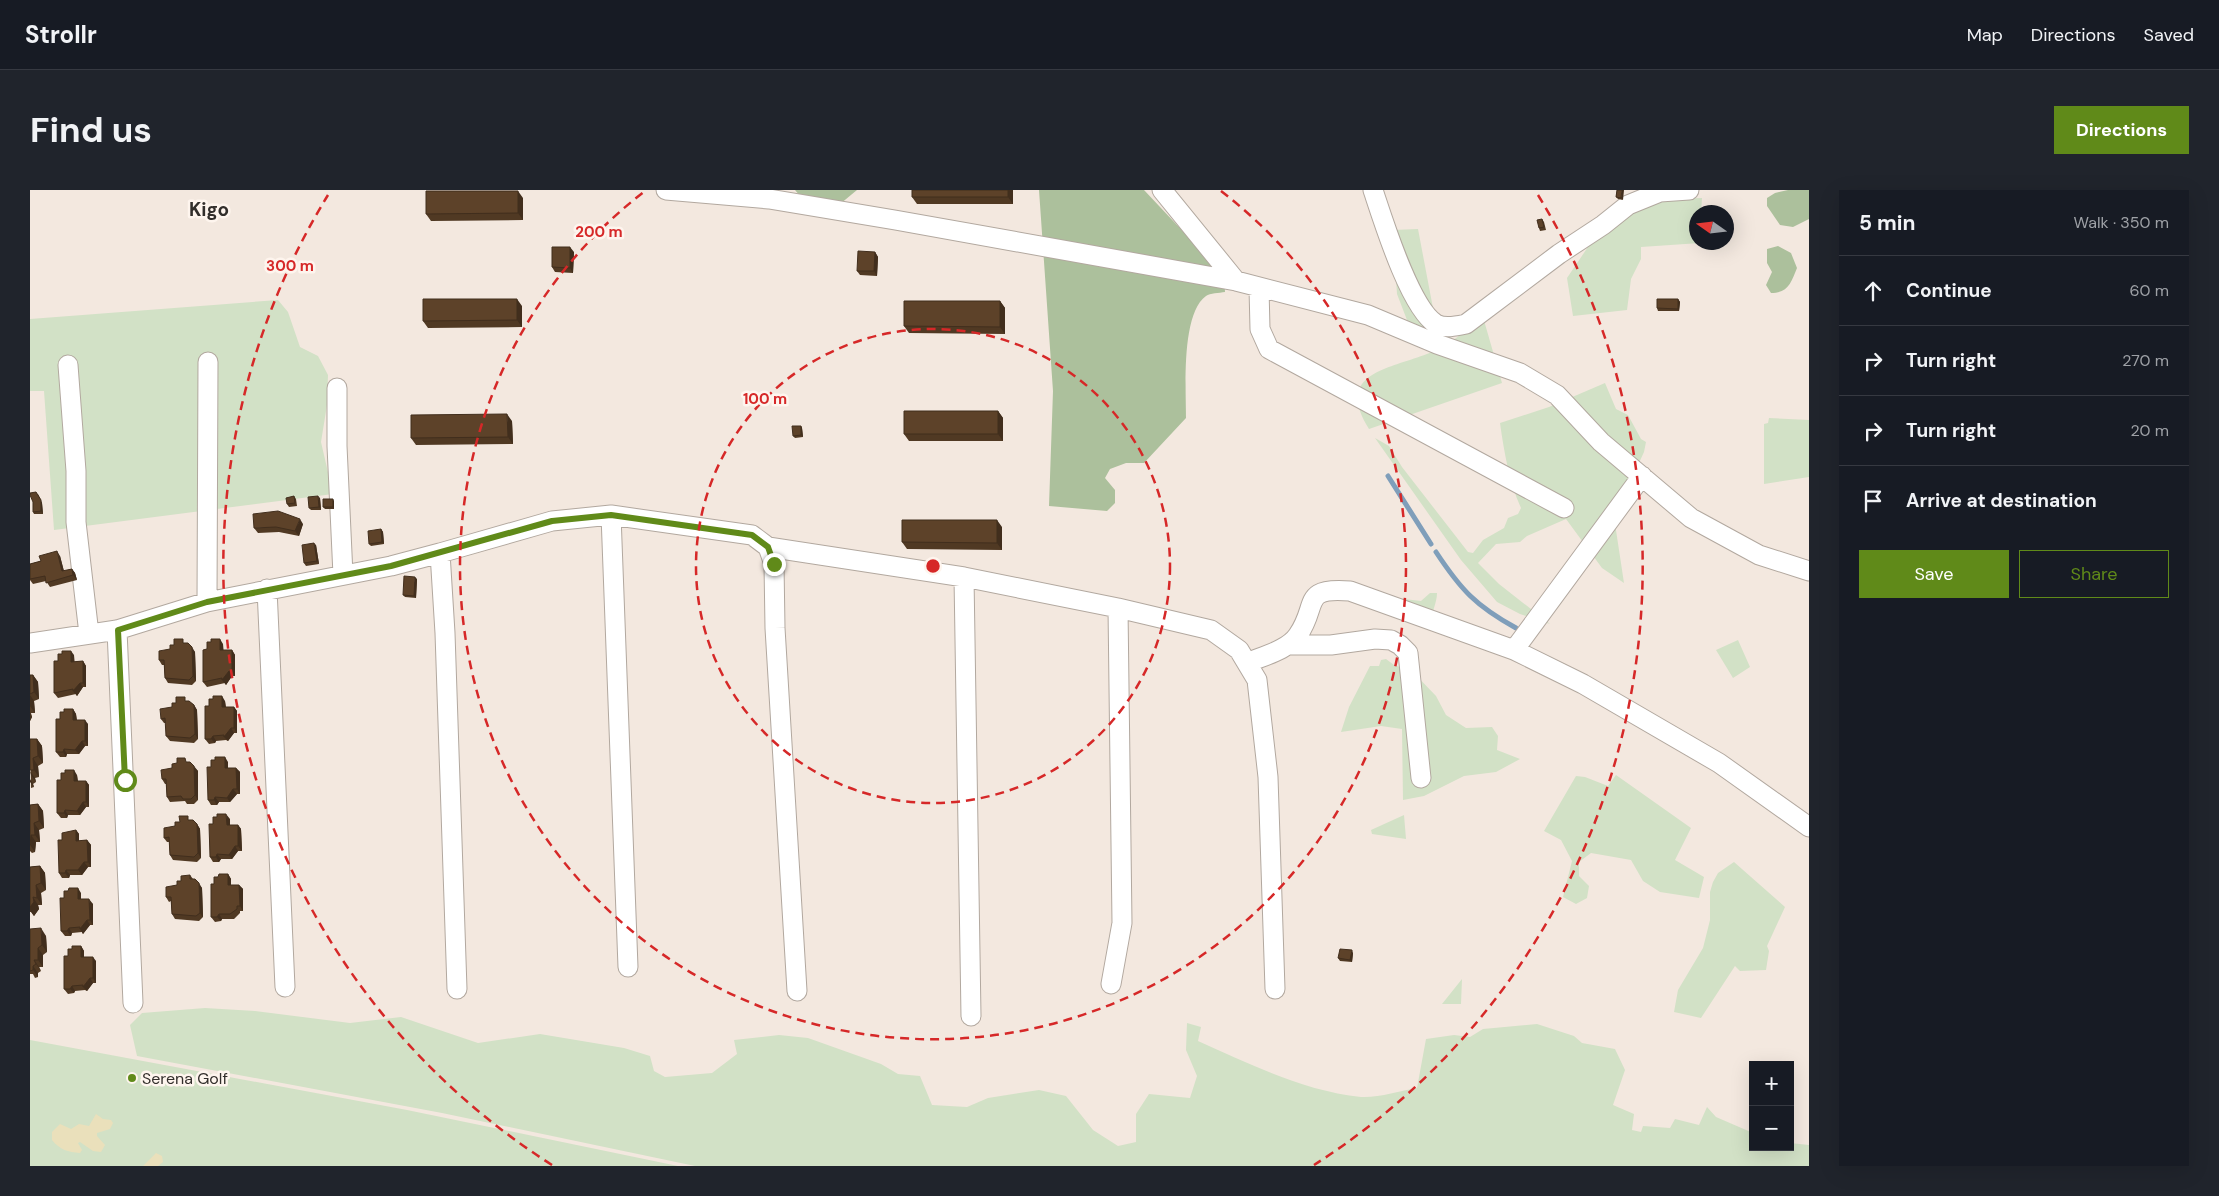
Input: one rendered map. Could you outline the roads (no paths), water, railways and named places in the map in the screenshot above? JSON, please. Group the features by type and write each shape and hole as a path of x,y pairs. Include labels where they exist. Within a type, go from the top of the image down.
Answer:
{"street":[{"path":"666,190 769,199 1236,281 1368,315 1437,344 1520,373 1557,395 1601,442 1691,518 1759,555 1809,571"},
{"path":"1162,190 1236,281"},
{"path":"1373,190 1398,264 1426,315 1438,325 1451,327 1466,324 1559,254 1604,225 1628,205 1658,191 1689,190"},
{"path":"1260,288 1260,329 1269,349 1564,508"},
{"path":"207,602 208,362"},
{"path":"68,365 76,471 76,522 89,634"},
{"path":"337,388 337,446 343,575"},
{"path":"1514,650 1642,476"},
{"path":"30,643 118,630 207,602 343,575 440,553 552,521 611,515 752,535 768,547 964,576 1118,608 1211,630 1239,650 1257,680 1268,777 1275,989"},
{"path":"611,515 628,967"},
{"path":"768,547 774,564 775,628 797,991"},
{"path":"440,553 445,634 457,989"},
{"path":"964,576 971,1016"},
{"path":"267,589 285,987"},
{"path":"1247,663 1288,645 1298,635 1313,600 1320,592 1333,590 1358,594 1514,650 1583,684 1719,763 1809,827"},
{"path":"1111,984 1122,923 1118,608"},
{"path":"118,630 134,1003"},
{"path":"1288,645 1331,645 1375,639 1391,640 1400,645 1408,653 1421,778"}],"waterway":[{"path":"1388,476 1431,544"},
{"path":"1436,552 1453,577 1470,596 1490,612 1516,628"}],"place":[{"name":"Serena Golf","path":"132,1078"}],"district":[{"name":"Kigo","path":"209,209"}]}
